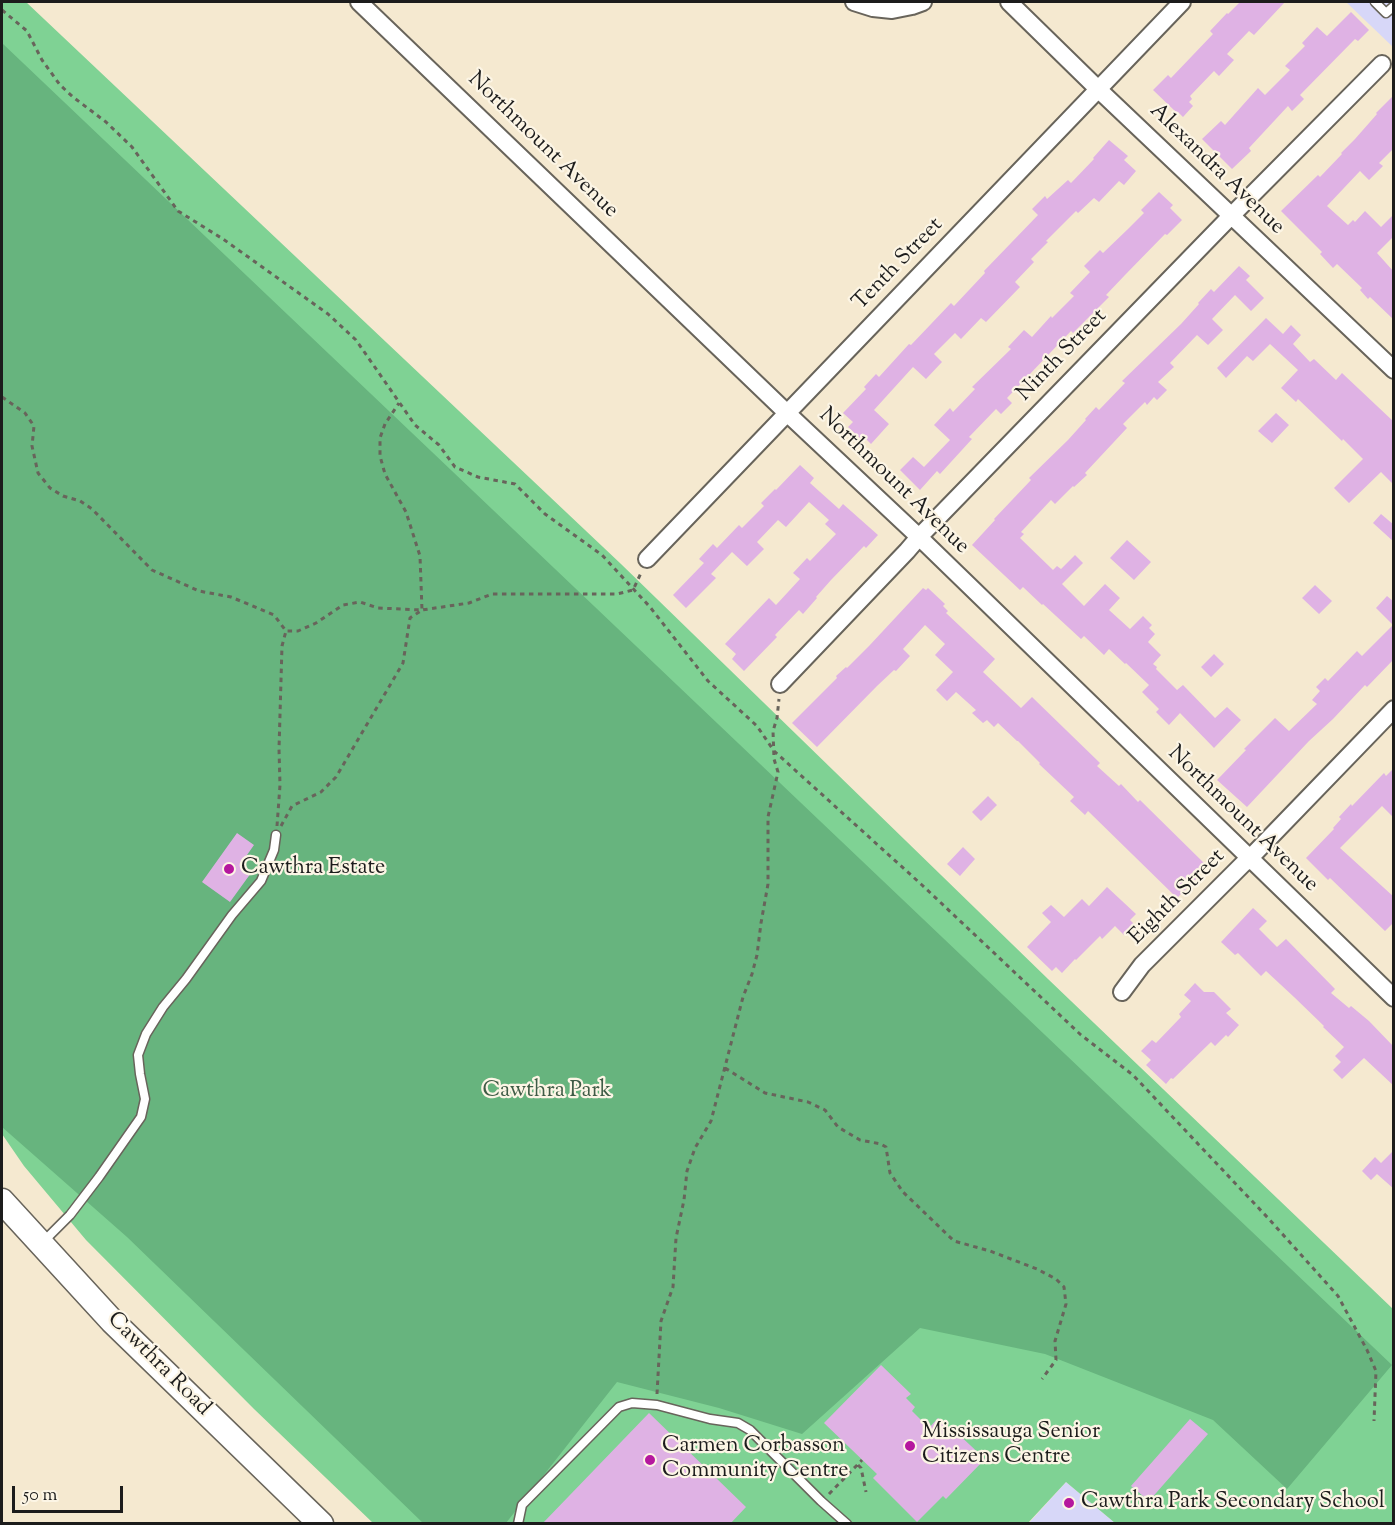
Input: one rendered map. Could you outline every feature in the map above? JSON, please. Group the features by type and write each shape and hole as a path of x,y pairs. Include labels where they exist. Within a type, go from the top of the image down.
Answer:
{"main road":[{"name":"Cawthra Road","path":"2,1201 112,1321 321,1524"}],"street":[{"name":"Northmount Avenue","path":"359,2 919,537 1394,998"},
{"path":"855,2 873,9 892,10 923,2"},
{"name":"Alexandra Avenue","path":"1009,2 1394,370"},
{"name":"Tenth Street","path":"647,559 1182,2"},
{"name":"Ninth Street","path":"780,684 919,537 1382,64"},
{"name":"Eighth Street","path":"1122,992 1142,965 1249,859 1394,709"}],"lane":[{"path":"1375,2 1386,13 1394,6"},
{"path":"40,1244 70,1215 141,1117 145,1100 138,1055 146,1034 163,1007 232,915 261,881 274,850 276,835"},
{"path":"518,1524 522,1505 619,1407 632,1403 657,1405 710,1419 738,1423 750,1430 847,1524"}],"path":[{"path":"2,10 27,31 42,60 60,85 106,122 132,147 178,211 223,239 328,314 356,340 415,425 439,446 455,466 478,477 515,484 545,514 602,555 650,607 708,681 757,726 774,751 922,885 1081,1035 1133,1076 1338,1296 1376,1371 1374,1421"},
{"path":"2,397 25,413 34,426 32,446 38,473 50,488 92,509 152,570 199,591 231,597 274,615 286,631"},
{"path":"400,403 385,424 380,438 380,456 385,474 406,512 420,556 422,610"},
{"path":"633,590 647,559"},
{"path":"286,631 298,631 316,623 343,605 360,602 378,608 422,610 469,603 492,594 617,594 633,590"},
{"path":"276,835 292,806 321,792 336,777 403,663 410,618 422,610"},
{"path":"276,835 280,785 282,646 286,631"},
{"path":"657,1405 661,1321 673,1287 676,1238 687,1171 695,1149 711,1120 743,997 757,956 768,884 768,817 778,772 774,759 773,731 777,718 780,684"},
{"path":"725,1068 765,1093 808,1102 825,1110 838,1127 860,1140 886,1146 890,1173 903,1192 954,1241 990,1251 1056,1279 1064,1287 1066,1304 1055,1341 1056,1360 1042,1379"},
{"path":"821,1501 862,1460"},
{"path":"858,1466 861,1468 866,1492"}],"shaded area":[{"path":"1346,2 1393,2 1393,47"},
{"name":"Cawthra Park Secondary School","path":"1066,1482 1115,1523 1028,1524"}],"green space":[{"name":"Cawthra Park","path":"2,2 26,2 621,564 1048,979 1393,1309 1393,1523 1115,1523 1066,1482 1028,1523 373,1523 254,1409 86,1240 24,1166 2,1134"},
{"name":"Cawthra Park","path":"2,43 1392,1365 1287,1489 1213,1420 1045,1354 920,1328 802,1434 719,1408 617,1382 506,1523 423,1523 127,1237 2,1127"}],"building":[{"path":"1240,2 1285,2 1254,35 1249,31 1227,54 1234,60 1219,76 1214,71 1190,96 1192,99 1189,102 1193,106 1183,117 1153,90 1168,75 1171,78 1213,34 1210,31"},
{"path":"1351,12 1369,30 1358,41 1355,39 1300,95 1304,99 1292,111 1288,106 1249,148 1251,151 1232,169 1202,139 1221,121 1225,125 1258,88 1265,95 1290,70 1285,66 1305,46 1302,43 1317,27 1327,36"},
{"path":"1394,95 1394,148 1379,163 1383,166 1369,180 1360,171 1327,206 1348,225 1353,220 1355,222 1365,211 1381,227 1394,214 1394,236 1377,253 1394,272 1394,320 1370,297 1368,299 1360,290 1362,288 1337,264 1333,268 1320,254 1322,252 1281,211 1318,175 1320,177"},
{"path":"1109,140 1128,156 1124,160 1136,171 1124,185 1119,181 1099,202 1094,198 1078,213 1076,211 1031,259 1034,262 1015,282 1020,287 986,322 981,318 961,339 955,333 934,354 942,362 926,379 913,367 874,410 889,424 871,444 863,436 861,439 848,427 853,422 843,413 866,389 864,387 876,374 879,377 951,303 954,306 1038,215 1032,209 1045,196 1047,199 1068,180 1071,183"},
{"path":"1159,192 1173,205 1170,208 1182,220 1167,235 1165,234 1106,295 1109,297 1073,333 1071,331 1007,398 1012,403 1001,414 996,409 969,437 972,439 940,474 937,471 920,490 900,470 913,457 924,467 950,440 934,425 950,408 953,412 975,389 972,387 1011,349 1008,347 1024,330 1032,337 1074,296 1070,293 1090,272 1084,266 1100,250 1103,253 1128,229 1144,213 1141,210"},
{"path":"1239,266 1250,276 1246,280 1264,298 1251,311 1235,295 1212,319 1223,330 1208,345 1197,335 1170,363 1174,367 1158,382 1167,390 1157,400 1154,397 1147,405 1145,402 1123,424 1127,428 1085,473 1087,475 1055,504 1051,500 1021,532 1024,534 1020,538 1053,570 1057,566 1061,569 1075,555 1083,563 1062,584 1084,606 1105,584 1120,598 1109,610 1130,629 1143,616 1152,625 1149,628 1155,634 1148,642 1161,655 1153,664 1177,690 1183,685 1215,718 1227,707 1241,720 1214,748 1180,713 1169,725 1156,712 1159,709 1142,692 1149,685 1126,663 1109,649 1104,655 1084,636 1081,639 1023,587 1020,590 972,545 1031,480 1029,478 1068,440 1096,407 1099,410 1125,383 1122,381 1181,324 1211,289 1214,292"},
{"path":"1266,318 1283,334 1291,325 1301,335 1293,344 1310,362 1314,359 1336,380 1342,373 1394,422 1394,485 1381,472 1349,503 1334,488 1363,459 1298,399 1296,402 1281,388 1298,370 1270,344 1253,361 1247,356 1226,378 1217,368"},
{"path":"1276,413 1289,425 1272,443 1258,431"},
{"path":"800,465 814,478 810,483 839,509 843,504 878,535 831,580 803,614 799,610 744,671 732,659 736,654 725,644 769,598 776,605 800,579 793,573 807,558 810,561 836,534 825,524 829,520 809,502 786,527 778,520 757,542 764,549 747,566 732,552 711,574 716,578 686,608 673,595 704,563 699,559 713,544 717,548 739,525 742,528 764,506 761,503"},
{"path":"1381,514 1394,525 1394,542 1373,523"},
{"path":"1127,540 1151,562 1134,580 1110,558"},
{"path":"1315,585 1332,601 1319,614 1302,598"},
{"path":"923,588 926,590 928,588 945,604 943,606 948,611 946,613 995,659 983,672 1021,708 1032,697 1100,763 1097,766 1119,786 1121,784 1138,802 1140,800 1206,865 1197,874 1199,876 1177,898 1088,811 1085,815 1070,801 1074,797 998,723 994,727 987,720 983,723 972,713 976,710 956,692 947,701 936,690 953,672 935,655 945,644 925,625 903,649 910,656 817,747 792,723"},
{"path":"1387,596 1394,602 1394,659 1309,741 1247,807 1217,780 1275,718 1289,731 1317,704 1312,700 1320,691 1316,687 1325,678 1328,681 1357,651 1362,656 1393,625 1376,608"},
{"path":"1214,654 1224,664 1211,677 1201,667"},
{"path":"1394,768 1394,818 1382,806 1340,848 1394,897 1394,922 1385,931 1306,858 1334,829 1341,819 1339,817 1351,804 1352,806 1384,773 1386,776"},
{"path":"988,796 997,805 981,821 972,812"},
{"name":"Cawthra Estate","path":"237,833 254,845 240,865 251,873 230,902 202,882"},
{"path":"963,847 975,859 960,876 947,864"},
{"path":"1107,887 1136,914 1130,920 1134,924 1124,935 1115,926 1102,939 1100,936 1062,973 1056,967 1052,971 1027,947 1051,922 1042,913 1051,905 1064,917 1082,899 1089,906"},
{"path":"1253,908 1267,921 1259,929 1277,947 1286,939 1335,989 1331,993 1369,1021 1394,1047 1394,1086 1364,1058 1342,1079 1333,1070 1341,1062 1335,1056 1344,1047 1266,971 1261,976 1238,953 1235,955 1221,942"},
{"path":"1195,983 1204,992 1214,992 1231,1009 1226,1013 1239,1025 1215,1046 1211,1042 1166,1084 1146,1065 1151,1060 1141,1051 1152,1040 1156,1043 1181,1017 1179,1014 1191,1001 1184,995"},
{"path":"1394,1150 1394,1189 1377,1174 1371,1180 1362,1171 1375,1157 1381,1163"},
{"name":"Mississauga Senior Citizens Centre","path":"881,1365 911,1394 906,1398 915,1407 912,1411 929,1428 938,1418 985,1459 946,1499 943,1496 917,1522 873,1478 877,1474 824,1423"},
{"name":"Carmen Corbasson Community Centre","path":"649,1413 746,1507 730,1524 542,1524"},
{"path":"1190,1419 1208,1434 1149,1501 1131,1486"}],"place":[{"name":"Cawthra Estate","path":"229,869"},
{"name":"Mississauga Senior Citizens Centre","path":"910,1446"},
{"name":"Carmen Corbasson Community Centre","path":"650,1460"},
{"name":"Cawthra Park Secondary School","path":"1069,1503"}]}
